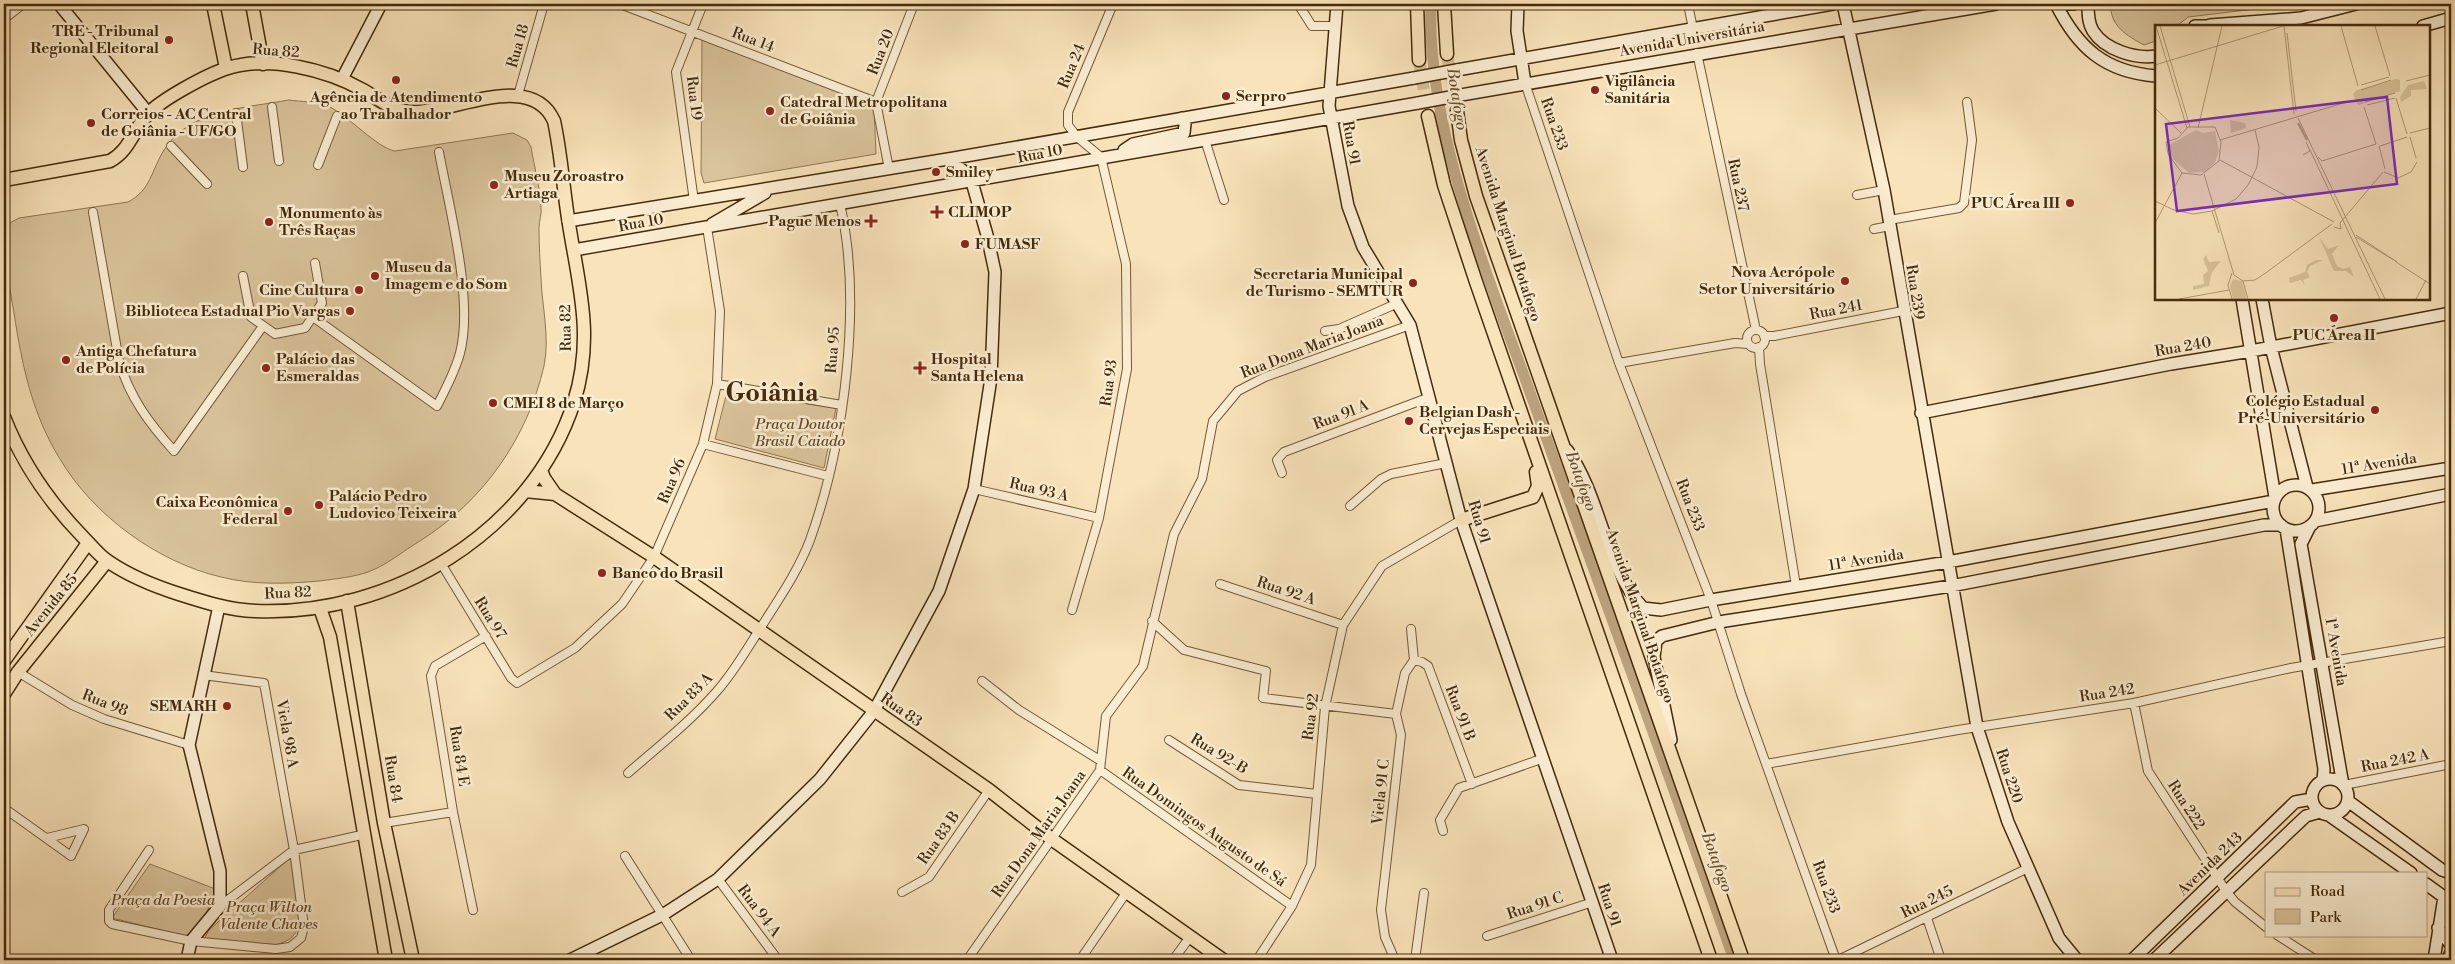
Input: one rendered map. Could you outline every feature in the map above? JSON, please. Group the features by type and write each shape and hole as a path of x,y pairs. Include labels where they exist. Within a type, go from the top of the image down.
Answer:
{"main road":[{"path":"59,4 148,113"},
{"path":"213,4 226,68"},
{"path":"252,4 263,64"},
{"path":"342,78 382,4"},
{"name":"Rua 91","path":"1336,4 1336,26 1329,93 1340,173 1363,247 1410,325 1461,520 1612,960"},
{"path":"1416,4 1419,60"},
{"path":"1444,4 1447,54"},
{"name":"Rua 233","path":"1518,4 1517,31 1525,83"},
{"name":"Avenida Universitária","path":"1396,81 1833,4"},
{"name":"Rua 239","path":"1843,4 1884,190 1903,311 1952,586"},
{"name":"Avenida Universitária","path":"1511,86 1996,4"},
{"path":"2056,4 2066,22 2086,49 2114,68 2139,75 2155,76"},
{"path":"2062,4 2074,4"},
{"path":"2088,4 2088,17 2092,30 2101,41 2138,57 2155,56"},
{"path":"2222,25 2301,18 2356,4"},
{"path":"2426,25 2451,18"},
{"name":"Rua 82","path":"4,180 110,162 123,153 148,113 191,85 226,68 263,64 308,69 342,78 388,106 407,112 427,111 518,95 541,104 554,121 568,221 585,320 582,364 574,400 560,438 541,470 495,524 442,565 405,582 320,608 254,611 219,606 148,584 107,561 64,517 30,474 4,417"},
{"name":"Rua 10","path":"568,221 889,169 1396,81"},
{"name":"Rua 10","path":"574,250 972,182 1116,154 1511,86"},
{"name":"Avenida Marginal Botafogo","path":"1457,111 1461,140 1476,196 1743,960"},
{"path":"1428,116 1444,185 1711,960"},
{"path":"1116,154 1133,144 1184,132 1185,124 1182,118"},
{"path":"570,960 664,914 718,879 820,779 874,711 939,591 974,489 991,378 995,272 972,182 966,174 948,159"},
{"path":"707,227 759,195 783,186"},
{"path":"2242,300 2274,499 2274,515 2284,527"},
{"path":"2262,300 2271,348 2309,489 2319,503 2312,524"},
{"name":"Rua 240","path":"1921,413 2171,364 2271,348 2451,313"},
{"path":"1461,520 1522,502 1533,497 1537,492 1536,468 1514,408 1513,389"},
{"name":"11ª Avenida","path":"1562,445 1578,466 1618,566 1633,598 1643,608 1661,610 1711,600 1948,562 2274,499"},
{"name":"11ª Avenida","path":"2309,489 2451,468"},
{"name":"Rua 83","path":"541,470 544,478 556,494 654,557 989,790 1052,840 1223,960"},
{"path":"2274,499 2286,487 2293,485 2309,489"},
{"name":"Rua 83","path":"525,491 556,494"},
{"path":"1676,766 1654,657 1656,641 1662,636 1719,622 1952,586 2264,525 2284,527 2298,531 2312,524 2451,494"},
{"name":"1ª Avenida","path":"2312,524 2301,544 2343,785"},
{"name":"1ª Avenida","path":"2284,527 2308,665 2324,769 2323,780"},
{"name":"Avenida 85","path":"5,655 88,543"},
{"name":"Avenida 85","path":"4,694 18,672 107,561"},
{"name":"Rua 220","path":"1952,586 1977,727 2008,822 2059,938 2078,960"},
{"name":"Rua 84","path":"347,601 384,823 413,960"},
{"path":"188,960 191,942 220,906 220,871 189,745 219,606"},
{"path":"320,608 330,638 366,834 386,960"},
{"path":"2325,814 2342,812 2348,801 2349,796 2343,785 2335,780 2323,780 2316,787 2312,799 2325,814 2410,872"},
{"name":"Avenida 243","path":"2132,960 2295,802 2312,799"},
{"path":"2348,801 2442,870 2451,873"},
{"name":"Avenida 243","path":"2154,960 2306,816 2325,814"},
{"path":"2428,885 2449,895 2438,928 2434,960"},
{"path":"2438,928 2451,945"},
{"path":"2448,960 2451,952"}],"street":[{"path":"4,20 23,4"},
{"name":"Rua 18","path":"518,95 544,4"},
{"name":"Rua 14","path":"620,4 876,102"},
{"name":"Rua 19","path":"694,201 676,72 703,4"},
{"name":"Rua 20","path":"876,102 914,4"},
{"name":"Rua 24","path":"1077,137 1068,125 1068,112 1113,4"},
{"path":"1298,4 1312,26 1336,26"},
{"path":"1688,4 1693,29"},
{"name":"Rua 237","path":"1697,54 1754,330"},
{"name":"Rua 233","path":"1525,83 1619,363 1711,600 1766,764 1837,960"},
{"path":"876,102 889,169"},
{"path":"1874,229 1889,223 1959,208 1964,203 1972,140 1967,102"},
{"path":"272,107 280,162"},
{"path":"236,113 243,167"},
{"path":"318,165 337,116"},
{"path":"1077,137 1101,157"},
{"path":"1205,140 1224,200"},
{"path":"171,146 207,184"},
{"path":"312,317 437,406 452,377 460,352 464,324 463,291 439,152"},
{"name":"Rua 93","path":"1072,610 1099,518 1126,369 1126,264 1101,157"},
{"path":"1857,195 1884,190"},
{"name":"Rua 95","path":"759,630 775,607 810,541 828,476 842,405 849,309 846,244 840,204"},
{"path":"93,212 118,361 125,383 152,427 174,451 262,326"},
{"name":"Rua 96","path":"517,683 575,648 622,604 654,557 703,444 717,384 720,311 707,227"},
{"path":"243,276 251,317 275,334 305,328 322,303 315,264"},
{"name":"Rua Dona Maria Joana","path":"1327,331 1398,303"},
{"name":"Rua 241","path":"1762,341 1774,336 1903,311"},
{"name":"Rua Dona Maria Joana","path":"967,960 1100,770 1106,716 1143,666 1152,621 1174,534 1202,479 1214,421 1238,390 1265,377 1410,325"},
{"path":"1748,343 1754,330 1762,341 1760,364 1796,586"},
{"path":"1619,363 1735,343 1762,341"},
{"path":"1748,343 1760,364"},
{"path":"717,384 842,405"},
{"name":"Rua 91 A","path":"1282,473 1277,460 1284,452 1430,396"},
{"path":"703,444 828,476"},
{"path":"1350,506 1381,479 1391,474 1446,463"},
{"name":"Rua 93 A","path":"974,489 1099,518"},
{"name":"Rua 92","path":"1257,960 1292,906 1311,865 1325,707 1343,625 1382,566 1461,520"},
{"name":"Rua 97","path":"442,565 511,678 517,683"},
{"name":"Rua 92 A","path":"1220,584 1343,625"},
{"path":"1152,621 1184,650 1266,671 1263,698 1325,707 1396,714"},
{"path":"1411,629 1414,660"},
{"name":"Rua 83 A","path":"628,773 717,691 759,630"},
{"name":"Rua 84 E","path":"473,910 453,812 431,676 435,666 486,636"},
{"name":"Rua 242","path":"1766,764 1977,727 2134,703 2308,665 2451,641"},
{"name":"Viela 91 C","path":"1396,960 1385,937 1381,910 1401,735 1396,714 1405,673 1414,660"},
{"name":"Rua 91 B","path":"1414,660 1428,666 1472,784"},
{"name":"Rua 98","path":"18,672 72,705 104,719 189,745"},
{"name":"Viela 98 A","path":"203,676 264,683 294,850"},
{"path":"982,681 1019,710 1101,761"},
{"name":"Rua 222","path":"2134,703 2148,771 2226,891 2235,902 2265,926"},
{"name":"Rua 92-B","path":"1169,740 1239,785 1317,794"},
{"path":"1444,831 1440,820 1459,788 1544,758"},
{"name":"Rua 242 A","path":"2343,785 2451,764"},
{"name":"Rua Domingos Augusto de Sá","path":"1100,770 1292,906"},
{"name":"Rua 83 B","path":"902,892 928,877 989,790"},
{"path":"4,808 71,856 84,829 47,838"},
{"path":"384,823 453,812"},
{"path":"220,906 294,850 366,834"},
{"path":"149,850 109,910 108,921 112,924 191,942 276,949 290,947 300,938 304,927 294,850"},
{"path":"626,856 692,960"},
{"name":"Rua 245","path":"1837,960 1928,918 2028,868"},
{"name":"Rua 94 A","path":"718,879 778,960"},
{"path":"1080,960 1126,893"},
{"path":"1415,960 1424,893"},
{"name":"Rua 91 C","path":"1487,936 1592,902"},
{"path":"1928,918 1941,960"},
{"path":"2279,936 2316,960"},
{"path":"1173,960 1190,937"}],"green space":[{"path":"2111,4 2297,4 2188,17 2178,25 2155,25 2155,41 2144,45 2120,29 2111,11"},
{"path":"702,40 868,96 874,106 876,154 704,183 701,173"},
{"path":"289,100 314,102 328,106 371,138 388,149 395,151 513,133 527,140 531,147 541,210 539,247 546,355 536,393 514,443 482,487 464,507 443,525 388,562 363,574 307,582 257,583 233,580 197,570 151,548 109,517 74,480 50,442 35,407 30,389 21,351 9,281 4,226 19,218 128,202 142,192 164,150 175,136 188,126 203,118 220,113"},
{"name":"Praça Doutor Brasil Caiado","path":"727,392 836,408 824,468 715,439"},
{"name":"Praça Wilton Valente Chaves","path":"291,857 299,915 295,934 286,941 274,945 260,946 204,939 209,930"},
{"name":"Praça da Poesia","path":"150,864 218,890 193,938 112,918"}],"waterway":[{"name":"Botafogo","path":"1431,4 1432,53 1439,103 1450,153 1480,255 1734,960"}],"tunnel":[{"path":"1447,54 1457,111"},
{"path":"1419,60 1428,116"}],"place":[{"name":"TRE - Tribunal Regional Eleitoral","path":"169,40"},
{"name":"Agência de Atendimento ao Trabalhador","path":"396,80"},
{"name":"Vigilância Sanitária","path":"1595,90"},
{"name":"Serpro","path":"1226,96"},
{"name":"Catedral Metropolitana de Goiânia","path":"770,111"},
{"name":"Correios - AC Central de Goiânia - UF/GO","path":"91,123"},
{"name":"Smiley","path":"936,172"},
{"name":"Museu Zoroastro Artiaga","path":"494,185"},
{"name":"PUC Área III","path":"2070,203"},
{"name":"CLIMOP","path":"937,212"},
{"name":"Pague Menos","path":"871,221"},
{"name":"Monumento às Três Raças","path":"269,222"},
{"name":"FUMASF","path":"965,244"},
{"name":"Museu da Imagem e do Som","path":"375,276"},
{"name":"Nova Acrópole Setor Universitário","path":"1845,281"},
{"name":"Secretaria Municipal de Turismo - SEMTUR","path":"1413,283"},
{"name":"Cine Cultura","path":"359,290"},
{"name":"Biblioteca Estadual Pio Vargas","path":"350,311"},
{"name":"PUC Área II","path":"2334,318"},
{"name":"Antiga Chefatura de Polícia","path":"66,360"},
{"name":"Palácio das Esmeraldas","path":"266,368"},
{"name":"Hospital Santa Helena","path":"920,368"},
{"name":"CMEI 8 de Março","path":"493,403"},
{"name":"Colégio Estadual Pré-Universitário","path":"2375,410"},
{"name":"Belgian Dash - Cervejas Especiais","path":"1409,421"},
{"name":"Palácio Pedro Ludovico Teixeira","path":"319,505"},
{"name":"Caixa Econômica Federal","path":"288,511"},
{"name":"Banco do Brasil","path":"602,573"},
{"name":"SEMARH","path":"227,706"}],"district":[{"name":"Goiânia","path":"772,393"}]}
